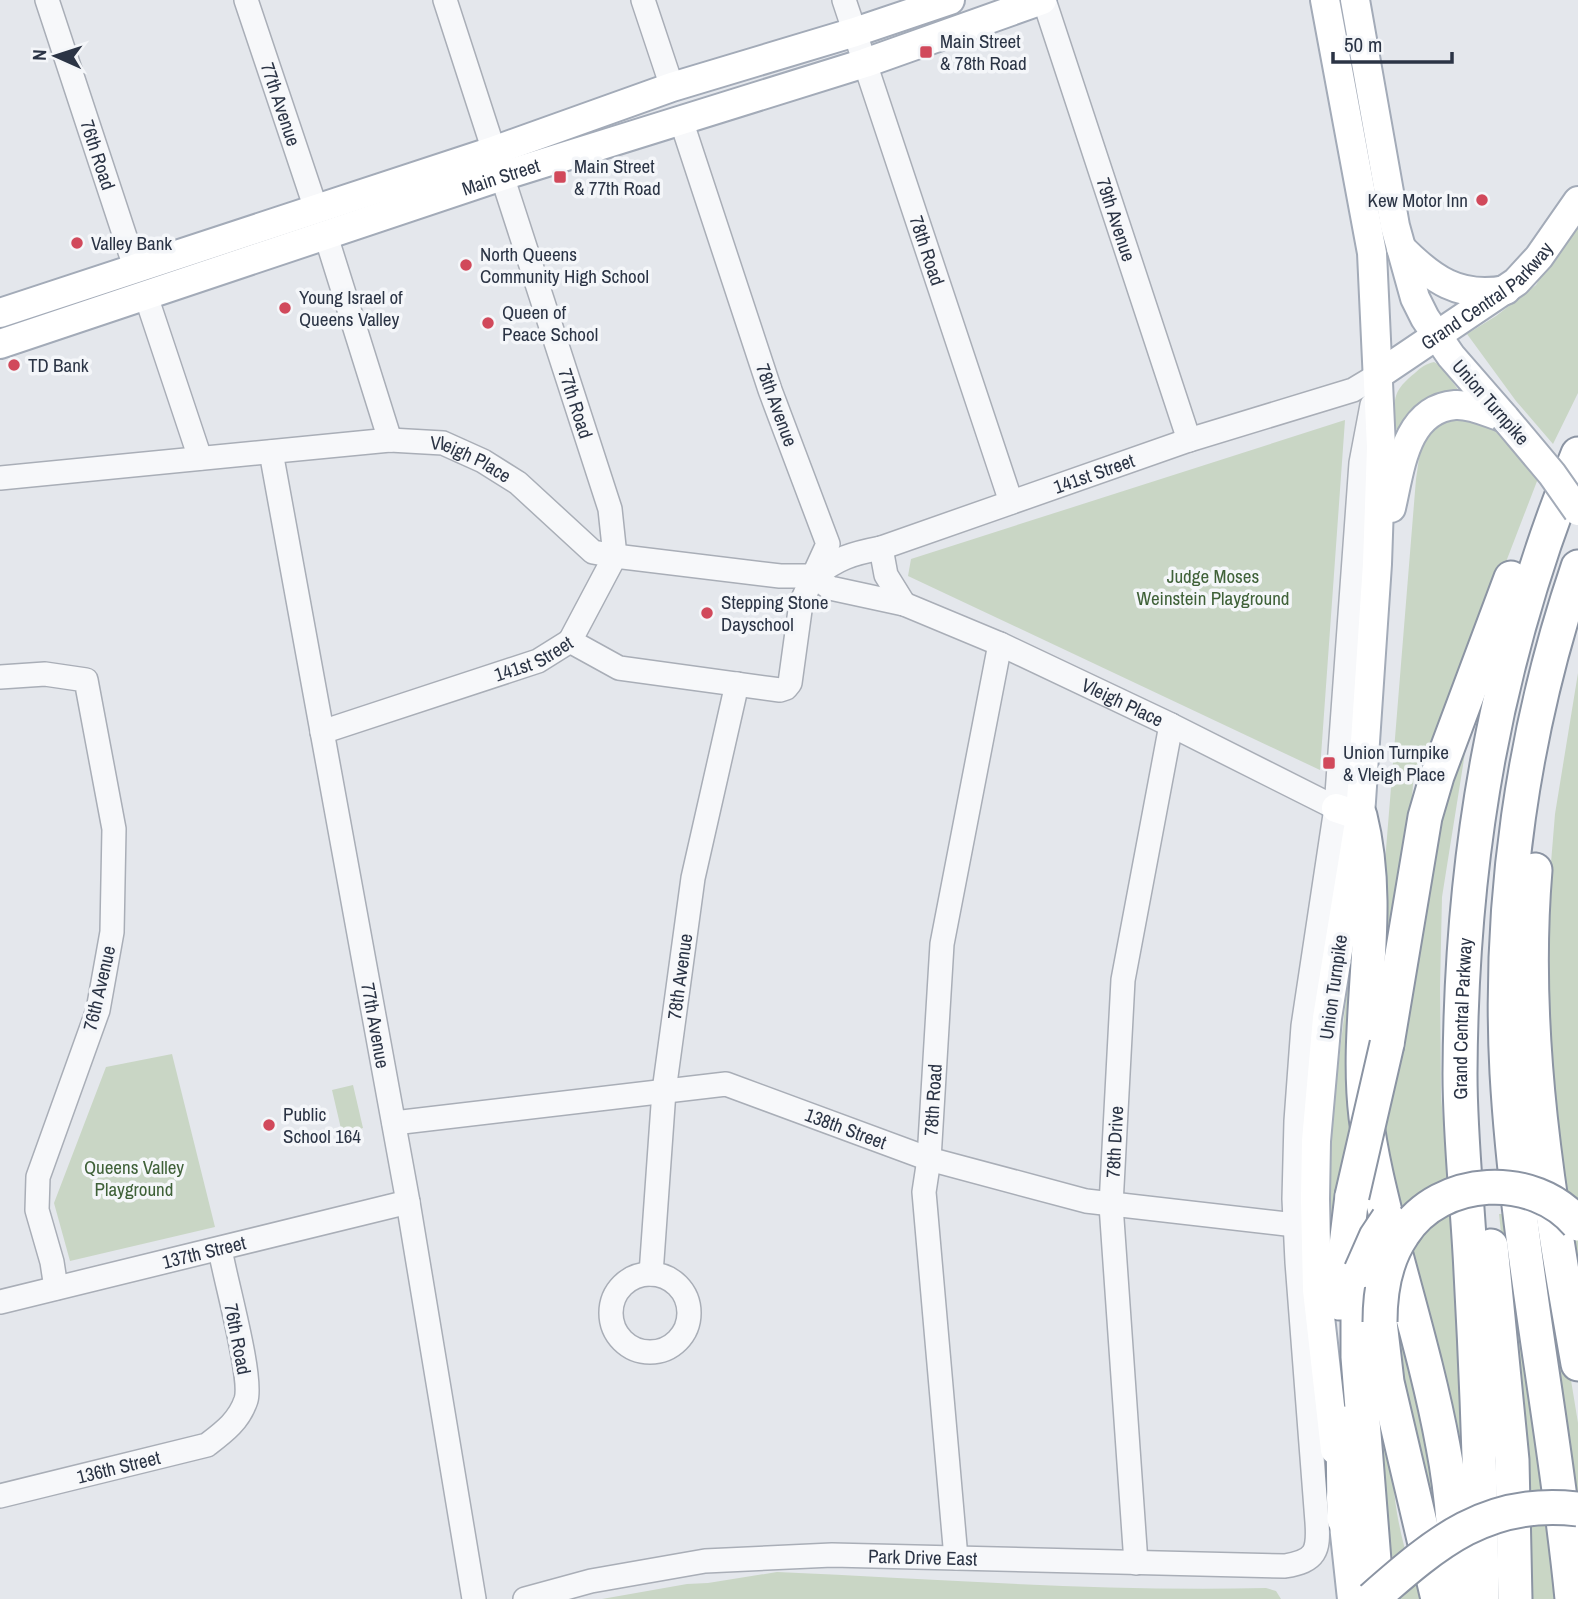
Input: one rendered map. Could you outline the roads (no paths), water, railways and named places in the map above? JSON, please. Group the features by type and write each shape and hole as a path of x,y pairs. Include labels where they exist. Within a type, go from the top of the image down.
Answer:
{"highway":[{"path":"1344,1519 1338,1312 1342,1263 1352,1196 1399,986 1421,840 1437,776 1535,516 1578,441"},
{"name":"Grand Central Parkway","path":"1482,1599 1475,1344 1460,1076 1465,957 1476,826 1501,689 1534,574 1578,454"},
{"name":"Grand Central Parkway","path":"1572,1599 1516,1179 1507,1071 1505,989 1513,860 1530,752 1553,646 1578,567"},
{"path":"1578,617 1560,690 1542,797 1534,881 1531,975 1535,1077 1544,1158 1578,1364"},
{"path":"1348,812 1366,842 1371,899 1363,1050 1367,1126 1374,1168 1443,1446 1453,1522 1456,1599"},
{"path":"1465,957 1512,1460 1516,1599"},
{"path":"1374,1599 1358,1357 1358,1302 1361,1271 1376,1237 1393,1214 1416,1193 1443,1177 1472,1170 1517,1170 1543,1177 1578,1197"},
{"path":"1438,1599 1385,1372 1380,1322 1382,1288 1393,1250 1414,1220 1440,1201 1465,1190 1479,1188 1514,1188 1553,1203 1578,1224"},
{"path":"1374,1599 1430,1550 1475,1522 1522,1509 1578,1509"}],"main road":[{"name":"Main Street","path":"0,344 326,236 672,87 855,32 950,0"},
{"name":"Main Street","path":"0,313 316,209 681,120 865,63 1043,0"},
{"name":"Union Turnpike","path":"1325,0 1372,253 1381,447 1377,564 1325,1039 1315,1186 1319,1319 1352,1599"},
{"name":"Union Turnpike","path":"1355,0 1401,248 1415,298 1424,318 1461,369 1552,474 1578,511"},
{"name":"Grand Central Parkway","path":"1378,375 1516,282 1539,257 1578,201"},
{"path":"1401,248 1419,267 1447,285 1488,293 1506,290"},
{"path":"1375,302 1403,304 1415,298"},
{"path":"1377,564 1408,443 1419,424 1436,411 1455,405 1476,408 1504,418"}],"street":[{"name":"76th Road","path":"47,0 136,270"},
{"name":"77th Avenue","path":"246,0 316,209"},
{"name":"77th Road","path":"445,0 610,509 615,556"},
{"path":"643,0 672,87"},
{"name":"78th Road","path":"844,0 1011,502"},
{"name":"79th Avenue","path":"1043,0 1189,440"},
{"name":"78th Avenue","path":"681,120 770,390 828,544 801,603 790,683 786,688"},
{"path":"326,236 390,440"},
{"path":"146,296 200,458"},
{"name":"141st Street","path":"814,576 848,555 881,548 1189,440 1353,390 1378,375"},
{"name":"Union Turnpike","path":"1317,1546 1295,1225 1294,1167 1300,1063 1309,984 1348,812 1361,463 1378,375"},
{"name":"Vleigh Place","path":"2,471 200,458 390,440 443,443 483,461 518,483 593,552 780,576 814,576 830,588 904,604 1000,644 1348,812"},
{"name":"77th Avenue","path":"271,452 394,1122 474,1599"},
{"path":"881,548 886,575 904,604"},
{"path":"570,641 615,556"},
{"name":"141st Street","path":"322,732 538,661 570,641 619,668 780,690 786,688"},
{"name":"78th Road","path":"956,1558 923,1192 929,1160 942,944 1000,644"},
{"name":"76th Avenue","path":"0,677 45,674 86,680 114,829 112,932 98,1010 38,1177 37,1210 52,1262 56,1288"},
{"name":"78th Avenue","path":"652,1273 664,1091 693,878 737,684"},
{"name":"78th Drive","path":"1136,1563 1111,1205 1123,980 1171,725"},
{"name":"138th Street","path":"394,1122 726,1084 929,1160 1086,1201 1295,1225"},
{"name":"137th Street","path":"0,1302 408,1202"},
{"name":"76th Road","path":"220,1249 246,1373 247,1398 232,1426"},
{"name":"136th Street","path":"0,1496 207,1445 232,1426"},
{"name":"Park Drive East","path":"525,1599 591,1581 705,1561 832,1555 1285,1566 1310,1559 1317,1546"}],"place":[{"name":"Main Street & 78th Road","path":"926,52"},
{"name":"Main Street & 77th Road","path":"560,177"},
{"name":"Kew Motor Inn","path":"1482,200"},
{"name":"Valley Bank","path":"77,243"},
{"name":"North Queens Community High School","path":"466,265"},
{"name":"Young Israel of Queens Valley","path":"285,308"},
{"name":"Queen of Peace School","path":"488,323"},
{"name":"TD Bank","path":"14,365"},
{"name":"Stepping Stone Dayschool","path":"707,613"},
{"name":"Union Turnpike & Vleigh Place","path":"1329,763"},
{"name":"Public School 164","path":"269,1125"}],"park label":[{"name":"Judge Moses Weinstein Playground","path":"1213,587"},
{"name":"Queens Valley Playground","path":"134,1178"}]}
